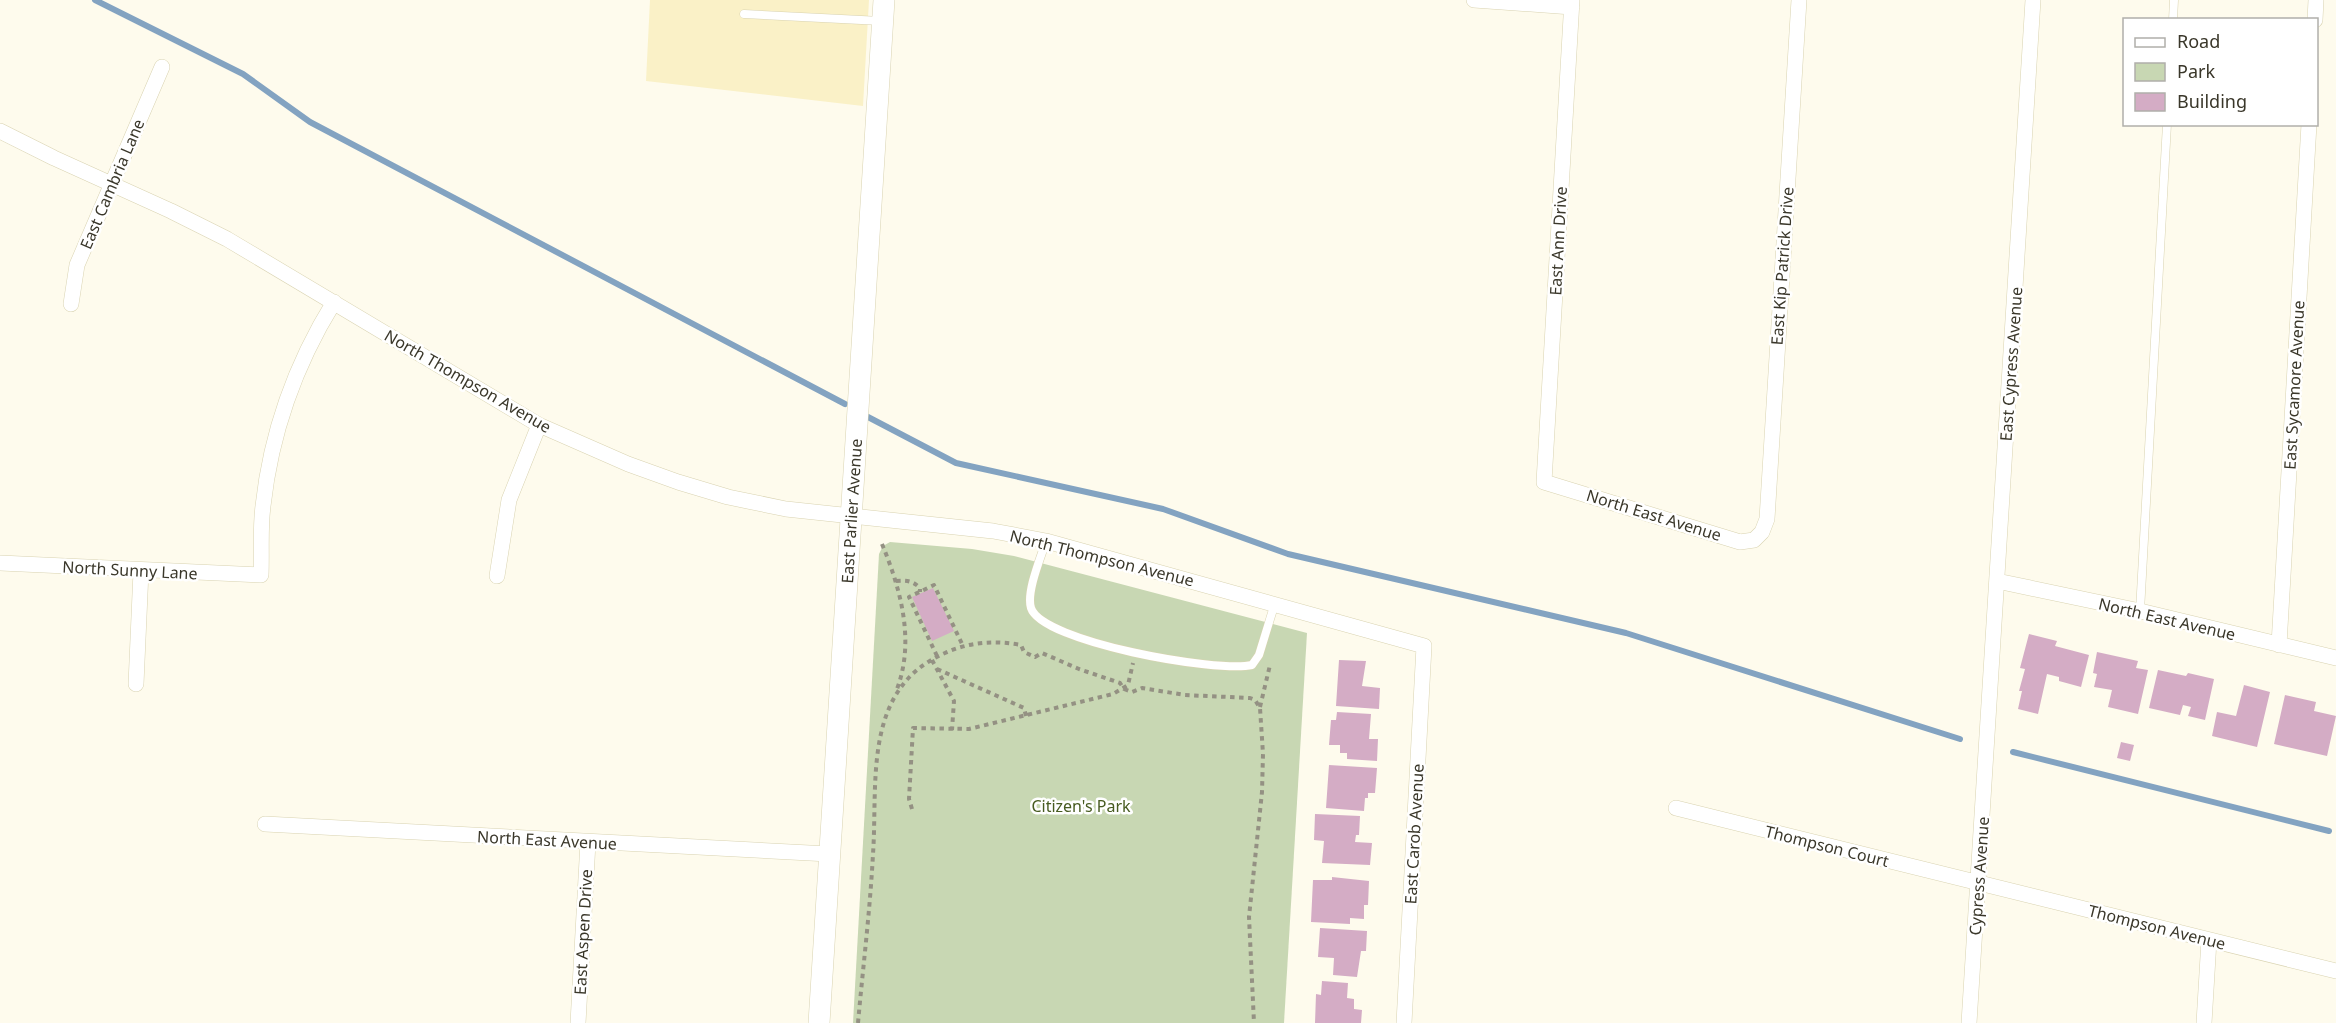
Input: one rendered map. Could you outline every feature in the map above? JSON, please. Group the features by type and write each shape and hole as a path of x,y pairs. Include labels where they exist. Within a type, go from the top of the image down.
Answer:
{"street":[{"name":"East Parlier Avenue","path":"819,1023 884,0"},
{"path":"1474,0 1572,4"},
{"name":"East Kip Patrick Drive","path":"1762,532 1767,519 1799,0"},
{"name":"East Cypress Avenue","path":"1988,729 2033,0"},
{"path":"2315,18 2316,0"},
{"name":"East Ann Drive","path":"1544,482 1572,4"},
{"name":"East Cambria Lane","path":"71,304 77,265 162,67"},
{"name":"East Sycamore Avenue","path":"2279,645 2309,126"},
{"name":"North Thompson Avenue","path":"0,130 54,158 227,239 539,425 628,464 728,497 786,509 993,531 1046,541 1424,645"},
{"name":"North Sunny Lane","path":"0,563 261,575 263,508 276,436 300,364 334,302"},
{"path":"497,576 509,500 539,425"},
{"name":"North East Avenue","path":"1544,482 1740,542 1754,540 1762,532"},
{"path":"136,684 141,571"},
{"name":"North East Avenue","path":"1997,581 2140,611 2336,658"},
{"name":"East Carob Avenue","path":"1404,1023 1424,645"},
{"name":"Cypress Avenue","path":"1969,1023 1988,729"},
{"name":"Thompson Court","path":"1676,808 1978,884"},
{"name":"North East Avenue","path":"265,824 829,854"},
{"name":"East Aspen Drive","path":"578,1023 588,842"},
{"name":"Thompson Avenue","path":"1978,884 2336,971"},
{"path":"2204,1023 2209,940"}],"lane":[{"path":"2173,18 2174,0"},
{"path":"744,14 883,21"},
{"path":"2140,611 2167,126"},
{"path":"1046,541 1030,593 1030,605 1034,614 1039,620 1104,646 1194,664 1252,665 1259,655 1275,603"}],"path":[{"path":"858,1023 869,914 878,741 881,726 903,673 905,654 903,613 896,581 882,544"},
{"path":"896,581 906,580 915,583 920,588 920,592"},
{"path":"937,656 909,597 934,585 963,646"},
{"path":"894,696 915,671 937,656 963,646 994,643 1021,645 1024,652 1035,657 1042,653 1120,683 1124,689 1132,692 1142,688 1185,695 1250,698 1257,696 1263,689"},
{"path":"912,809 909,799 913,728 969,729 1113,694 1128,685 1136,653"},
{"path":"1254,1023 1249,917 1262,792 1263,754 1260,708 1271,659"},
{"path":"932,660 954,701 952,730"},
{"path":"937,669 1024,708 1026,716"},
{"path":"1250,698 1255,700 1260,708"}],"shaded area":[{"path":"650,0 869,0 863,106 646,81"}],"green space":[{"name":"Citizen's Park","path":"890,542 972,549 1014,556 1307,633 1284,1023 853,1023 879,554 883,546"}],"building":[{"path":"933,588 954,631 932,641 912,597"},
{"path":"2029,634 2057,641 2055,646 2089,655 2081,687 2059,681 2059,677 2047,674 2038,714 2018,709 2022,691 2019,691 2025,669 2020,668"},
{"path":"2097,652 2138,661 2136,668 2148,670 2138,714 2108,707 2112,690 2094,687 2097,674 2093,673"},
{"path":"1339,660 1366,661 1362,686 1380,688 1379,709 1336,706"},
{"path":"2158,670 2214,679 2205,720 2188,716 2191,707 2183,705 2180,715 2149,708"},
{"path":"2244,685 2270,692 2257,747 2212,736 2217,712 2236,716"},
{"path":"2285,695 2316,702 2314,711 2336,716 2327,756 2274,744"},
{"path":"1337,712 1371,714 1369,739 1378,739 1377,761 1347,759 1347,753 1340,753 1340,745 1329,745 1331,720 1336,720"},
{"path":"2121,742 2134,745 2130,761 2117,758"},
{"path":"1329,765 1377,768 1375,793 1368,793 1368,798 1365,798 1364,811 1326,808"},
{"path":"1315,814 1360,816 1359,835 1356,835 1355,842 1372,843 1370,865 1322,863 1324,841 1314,840"},
{"path":"1332,877 1369,881 1368,905 1364,905 1364,919 1350,918 1350,924 1311,922 1313,880 1332,880"},
{"path":"1320,928 1367,931 1366,951 1361,951 1357,977 1333,975 1334,958 1318,957"},
{"path":"1322,981 1348,983 1347,998 1354,999 1354,1009 1362,1010 1361,1023 1315,1023 1316,994 1321,995"}],"waterway":[{"path":"95,0 243,74 310,122 845,404"},
{"path":"868,417 956,463 1163,509 1288,554 1626,633 1960,739"},
{"path":"2013,752 2329,831"}]}
